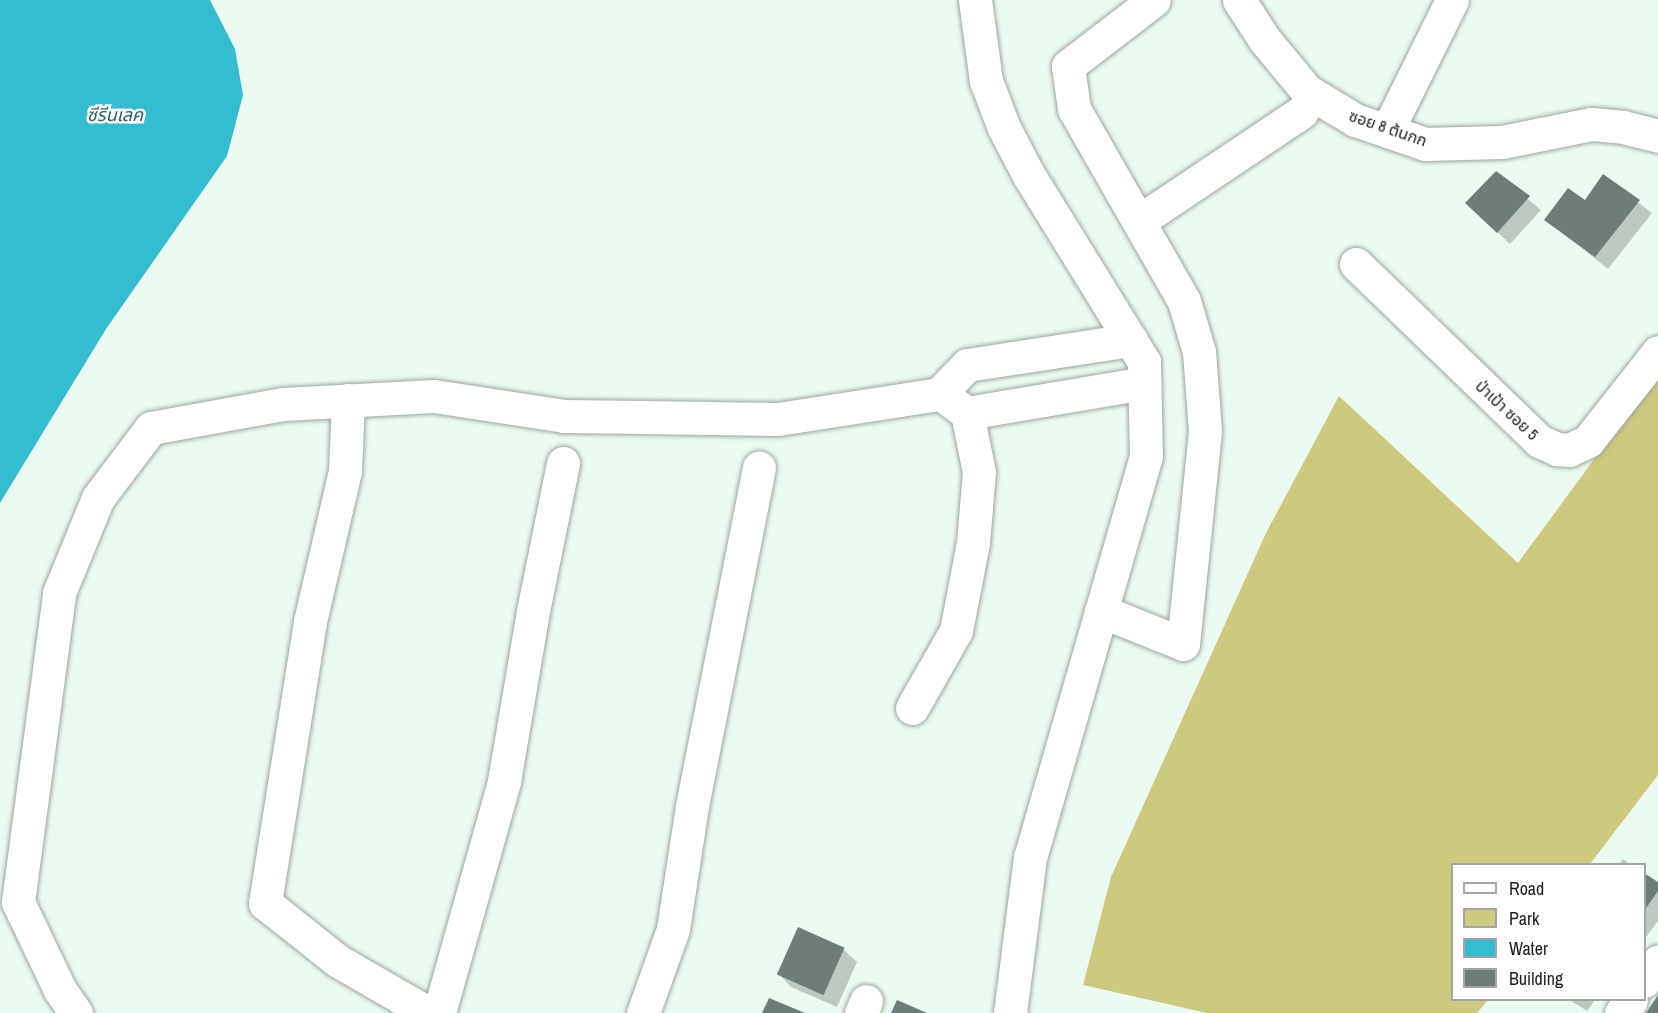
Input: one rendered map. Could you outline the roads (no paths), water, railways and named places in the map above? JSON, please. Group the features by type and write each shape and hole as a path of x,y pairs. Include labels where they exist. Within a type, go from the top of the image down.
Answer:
{"street":[{"path":"975,0 986,81 1004,128 1028,174 1144,362 1146,456 1030,857 1010,1013"},
{"path":"1101,611 1183,644 1205,431 1199,352 1184,301 1074,109 1068,66 1154,0"},
{"name":"ซอย 8 ต้นกก","path":"1239,0 1264,39 1307,92 1355,120 1425,144 1502,142 1591,124 1658,136"},
{"path":"1387,131 1452,0"},
{"path":"1139,220 1302,112"},
{"name":"ป่าเป้า ซอย 5","path":"1356,264 1539,441 1557,449 1569,450 1588,441 1658,352"},
{"path":"76,1013 60,990 18,902 59,593 98,498 151,428 283,404 434,396 564,416 778,419 939,393 967,365 1131,340"},
{"path":"967,413 1144,383"},
{"path":"912,708 956,631 973,543 979,472 967,413 939,393"},
{"path":"348,400 345,471 310,622 265,903 338,961 428,1013"},
{"path":"439,1013 504,781 533,611 563,463"},
{"path":"643,1013 673,929 692,806 759,468"},
{"path":"1646,978 1658,962"}],"water":[{"name":"ซีรีนเลค","path":"0,0 210,0 235,49 243,95 227,156 106,329 0,503"}]}
